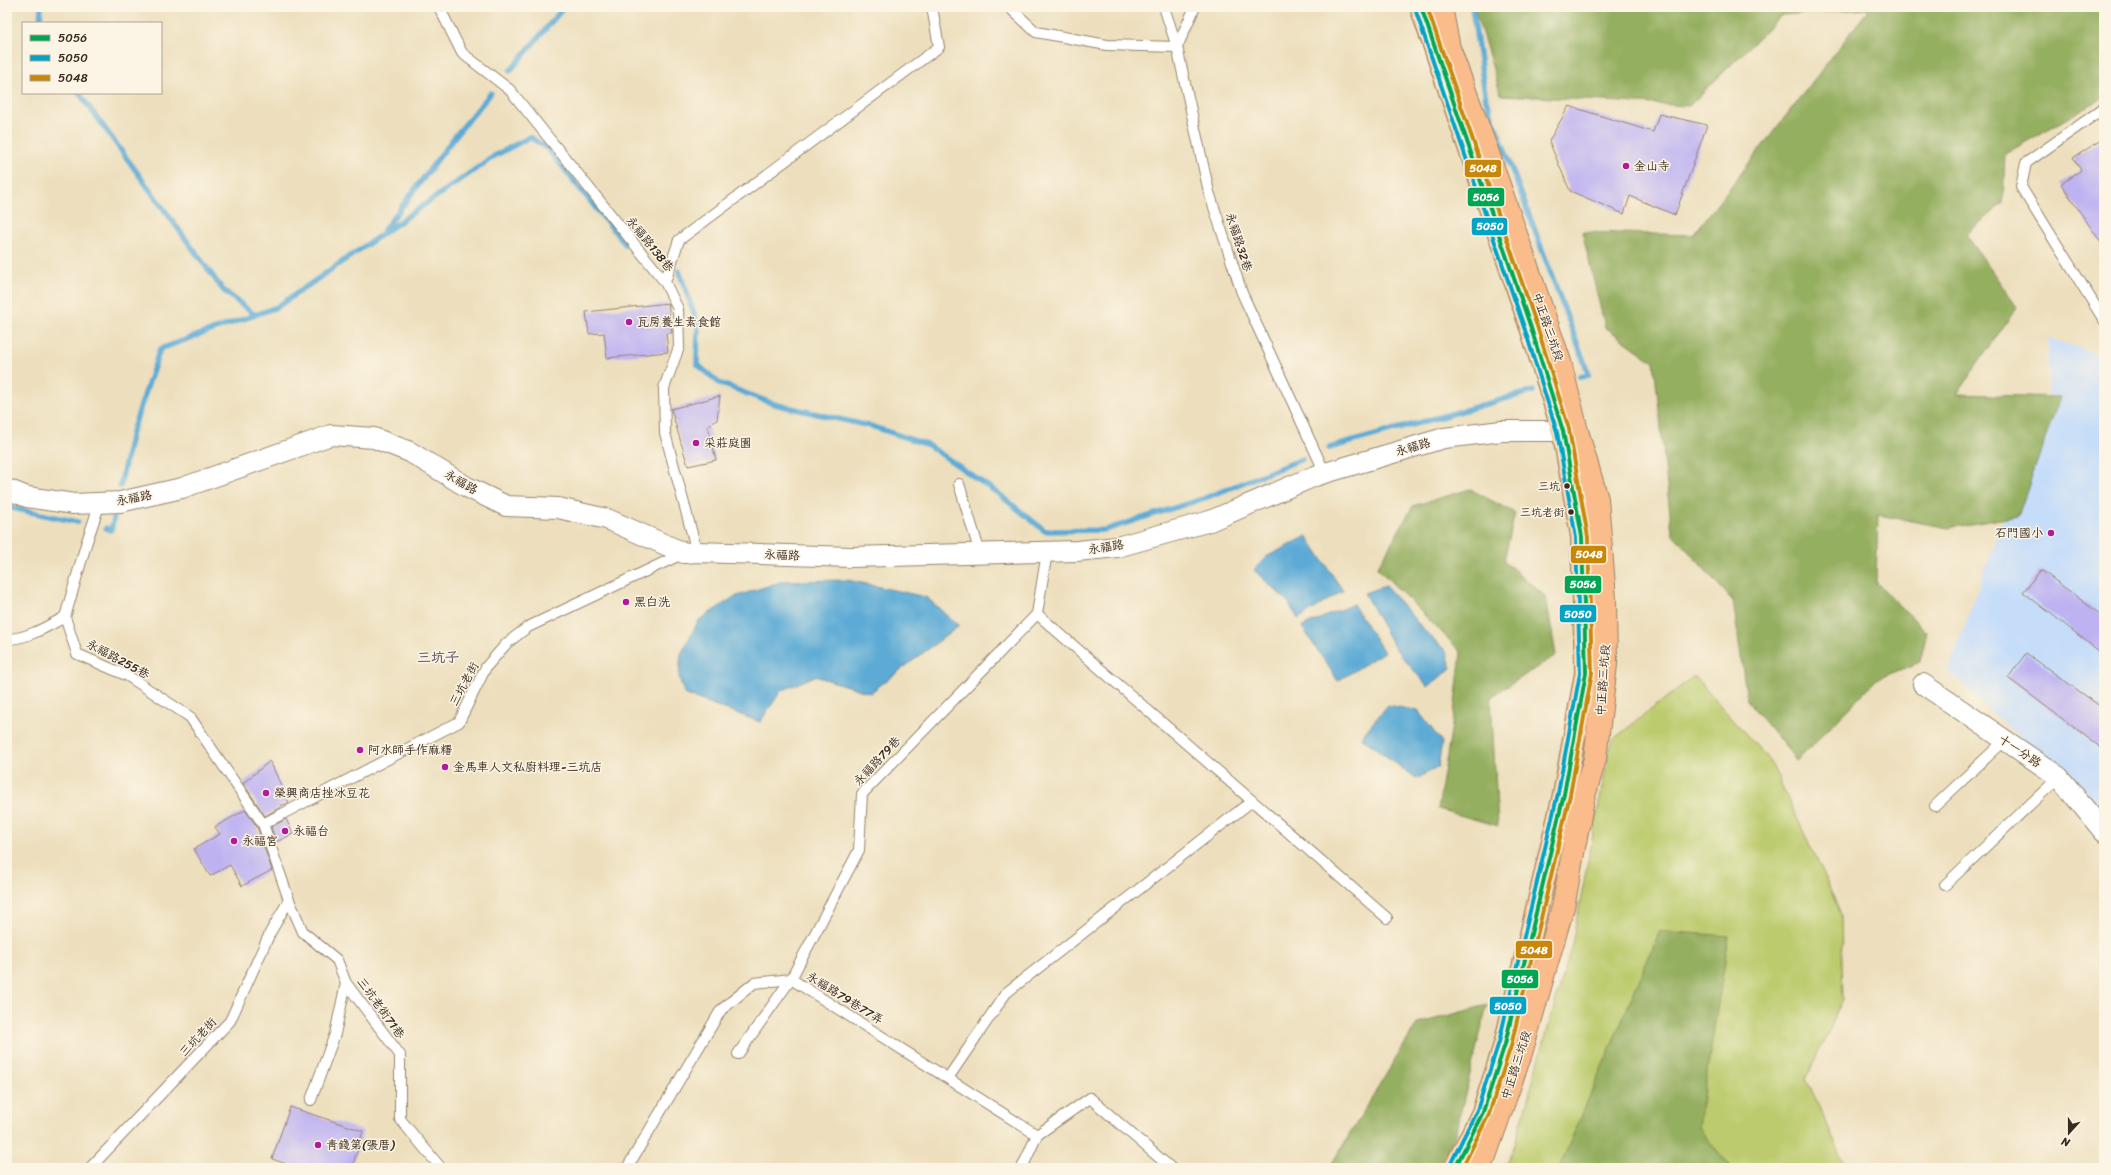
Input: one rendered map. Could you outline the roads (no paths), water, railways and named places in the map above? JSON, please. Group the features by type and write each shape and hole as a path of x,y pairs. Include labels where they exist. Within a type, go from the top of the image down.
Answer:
{"main road":[{"name":"中正路三坑段","path":"1421,7 1531,328 1597,499 1605,599 1606,664 1595,758 1583,799 1563,907 1521,1054 1484,1156 1478,1168"},
{"name":"中正路三坑段","path":"1441,7 1449,48 1489,156 1560,362 1570,431 1582,537 1586,673 1564,794 1515,1007 1483,1112 1455,1168"}],"street":[{"name":"永福路","path":"7,489 27,496 74,504 120,502 182,488 331,435 374,438 410,452 467,487 506,506 558,508 607,519 691,552 851,557 1077,551 1117,547 1210,521 1325,473 1444,438 1502,431 1570,431"},
{"name":"十一分路","path":"1923,684 2004,741 2059,777 2104,832"}],"lane":[{"name":"永福路138巷","path":"439,7 462,53 510,90 665,282 678,309 679,347 664,388 665,433 691,552"},
{"path":"665,282 680,240 940,47 932,7"},
{"path":"1009,7 1036,32 1107,45 1177,47 1195,7"},
{"name":"永福路32巷","path":"1164,7 1177,47 1209,192 1242,293 1325,473"},
{"path":"2104,108 2026,163 2021,187 2104,320"},
{"path":"959,484 980,553"},
{"path":"7,639 15,639 43,629 66,617 86,541 100,503"},
{"name":"三坑老街","path":"263,824 459,722 486,667 507,643 528,627 691,552"},
{"path":"1047,552 1037,614 1387,918"},
{"name":"永福路79巷","path":"738,1054 791,979 859,850 862,794 1037,614"},
{"name":"永福路255巷","path":"66,617 77,654 128,676 190,717 263,824"},
{"path":"1935,806 2004,741"},
{"path":"1945,885 2059,777"},
{"path":"948,1078 1006,993 1252,801"},
{"name":"三坑老街71巷","path":"263,824 289,900 303,932 337,960 346,983 400,1055 400,1119 441,1168"},
{"name":"三坑老街","path":"90,1168 230,1021 270,933 289,900"},
{"name":"永福路79巷77弄","path":"627,1168 720,1010 754,983 791,979 1037,1135"},
{"path":"311,1100 335,1034 346,983"},
{"path":"1022,1168 1037,1135 1090,1098 1171,1168"}],"water":[{"path":"1307,536 1343,591 1298,619 1288,602 1254,570 1266,557"},
{"path":"848,580 926,597 959,626 870,693 815,676 781,691 760,722 684,694 679,676 681,654 699,620 734,597 783,581"},
{"path":"1386,586 1423,629 1447,652 1451,668 1428,687 1394,647 1364,593"},
{"path":"1353,604 1384,652 1338,681 1302,627"},
{"path":"1388,705 1418,711 1442,742 1438,767 1416,779 1361,737"}],"waterway":[{"path":"40,22 41,7"},
{"path":"510,71 564,7"},
{"path":"1472,7 1486,100 1589,375 1580,377"},
{"path":"384,230 456,135 491,93"},
{"path":"80,94 223,290 255,315"},
{"path":"120,486 132,432 160,349 277,307 496,155 530,137 548,149 625,244"},
{"path":"679,271 698,325 697,364 719,383 774,404 874,427 928,445 999,494 1045,531 1105,530 1205,498 1302,459"},
{"path":"1329,448 1533,391"},
{"path":"7,507 78,522"},
{"path":"106,528 111,530 114,518"}],"place":[{"name":"金山寺","path":"1626,166"},
{"name":"瓦房養生素食館","path":"629,322"},
{"name":"采莊庭園","path":"696,443"},
{"name":"三坑","path":"1567,486"},
{"name":"三坑老街","path":"1571,512"},
{"name":"石門國小","path":"2051,533"},
{"name":"黑白洗","path":"626,602"},
{"name":"阿水師手作麻糬","path":"360,750"},
{"name":"金馬車人文私廚料理-三坑店","path":"445,767"},
{"name":"榮興商店挫冰豆花","path":"266,793"},
{"name":"永福台","path":"285,831"},
{"name":"永福宮","path":"234,841"},
{"name":"青錢第(張厝)","path":"318,1145"}],"district":[{"name":"三坑子","path":"438,657"}]}
